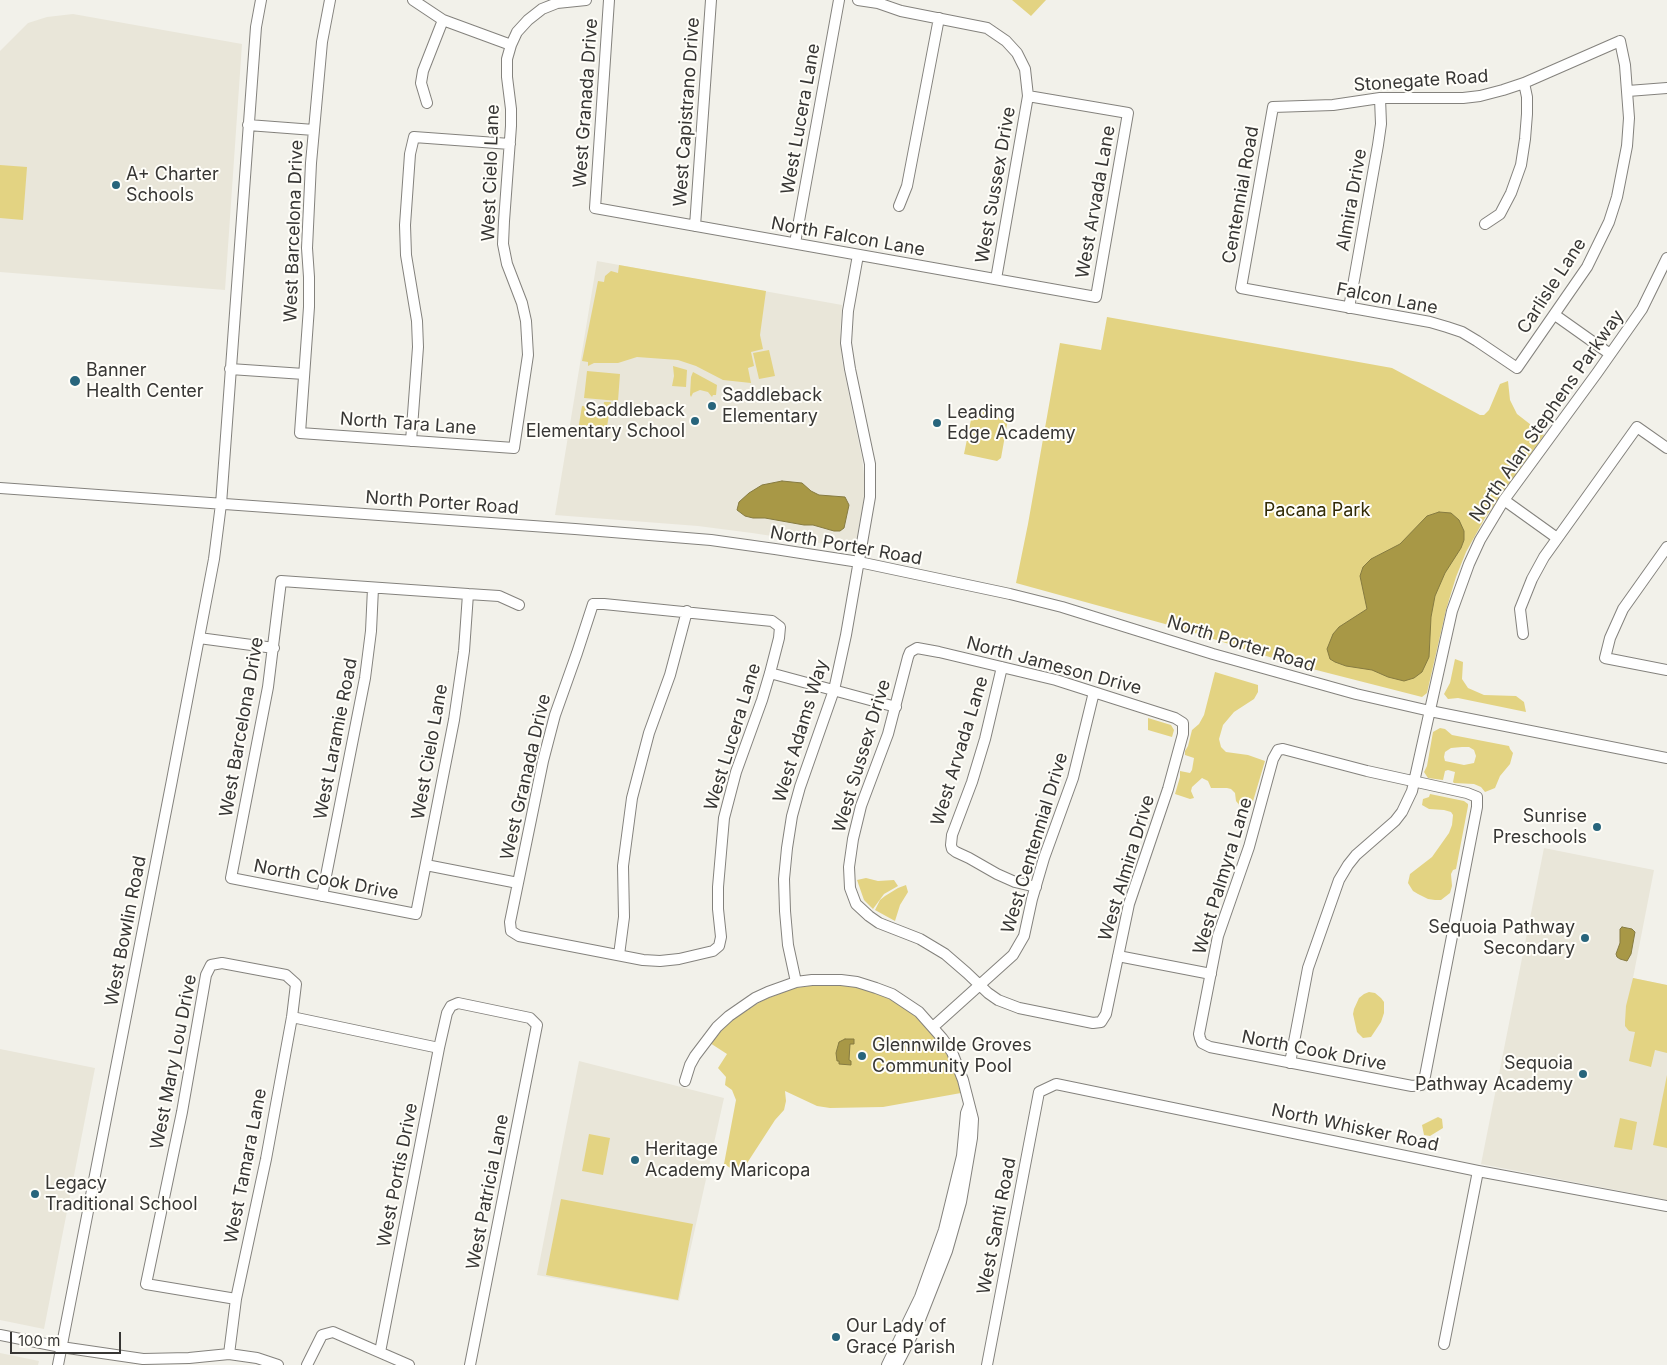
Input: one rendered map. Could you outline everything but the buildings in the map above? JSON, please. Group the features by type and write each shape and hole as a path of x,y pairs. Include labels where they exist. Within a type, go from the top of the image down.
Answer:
{"street":[{"path":"221,504 248,125 256,27 261,0"},
{"name":"West Barcelona Drive","path":"300,433 309,307 308,212 322,42 330,0"},
{"path":"413,0 443,20 511,46 517,32 542,9 558,3 586,0"},
{"name":"West Granada Drive","path":"595,208 610,0"},
{"name":"West Capistrano Drive","path":"695,226 711,0"},
{"name":"West Lucera Lane","path":"795,244 839,0"},
{"name":"West Sussex Drive","path":"858,0 878,3 901,11 987,28 1006,41 1017,53 1025,69 1028,96 996,279"},
{"path":"899,206 907,186 939,18"},
{"path":"427,103 421,83 423,71 443,20"},
{"name":"Stonegate Road","path":"1274,107 1325,106 1380,98 1471,97 1524,83 1620,41"},
{"name":"Carlisle Lane","path":"1517,368 1587,267 1605,230 1617,197 1627,146 1629,118 1628,91 1620,41"},
{"name":"West Cielo Lane","path":"511,46 507,59 511,109 504,244 507,264 522,303 527,330 528,355 514,448"},
{"path":"1485,224 1500,214 1511,193 1520,165 1527,114 1527,97 1524,83"},
{"path":"1628,91 1667,88"},
{"name":"West Arvada Lane","path":"1028,96 1128,113 1096,297"},
{"name":"Almira Drive","path":"1350,308 1378,145 1381,124 1380,98"},
{"name":"Centennial Road","path":"1241,288 1274,107"},
{"path":"248,125 314,130"},
{"path":"411,441 418,347 417,321 406,254 405,225 410,154 414,137 510,144"},
{"name":"North Falcon Lane","path":"595,208 1096,297"},
{"name":"West Adams Way","path":"796,982 788,945 785,911 784,878 787,848 792,816 800,787 834,690 868,515 871,484 870,464 846,343 848,311 858,255"},
{"name":"North Alan Stephens Parkway","path":"1290,1063 1308,968 1339,880 1356,855 1395,821 1408,800 1415,782 1452,611 1480,540 1504,500 1642,309 1667,258"},
{"name":"Falcon Lane","path":"1241,288 1430,322 1462,332 1517,368"},
{"path":"1555,315 1610,354"},
{"path":"230,369 304,374"},
{"path":"1522,634 1520,609 1532,579 1557,538 1638,427 1667,448"},
{"name":"North Tara Lane","path":"300,433 514,448"},
{"name":"North Porter Road","path":"0,488 711,540 859,562 1062,607 1293,677 1430,711 1667,758"},
{"path":"1504,500 1557,538"},
{"name":"West Bowlin Road","path":"58,1365 214,559 221,504"},
{"path":"1667,547 1623,609 1610,638 1605,658 1667,670"},
{"name":"West Barcelona Drive","path":"230,878 268,687 281,581 373,588"},
{"path":"373,588 499,596 518,605"},
{"name":"West Laramie Road","path":"322,896 365,678 371,631 373,588"},
{"name":"West Cielo Lane","path":"416,914 454,720 464,651 468,594"},
{"name":"West Granada Drive","path":"619,955 519,936 511,932 510,922 548,740 593,604 687,611"},
{"path":"619,955 624,917 624,866 632,798 648,733 670,675 687,611"},
{"name":"West Lucera Lane","path":"619,955 660,961 694,956 713,951 719,946 721,937 718,887 724,818 736,772 762,700 779,638 780,627 772,620 687,611"},
{"path":"199,638 274,648"},
{"name":"North Jameson Drive","path":"913,649 922,648 1056,680 1175,718 1183,724"},
{"name":"West Sussex Drive","path":"913,649 908,657 882,753 861,806 849,867 850,888 856,904 869,916 879,923 920,939 945,954 979,985"},
{"name":"West Arvada Lane","path":"1002,667 985,739 972,782 952,834 951,845 952,850 997,874 1015,882 1036,887"},
{"path":"770,672 896,707"},
{"name":"West Centennial Drive","path":"933,1027 1013,955 1024,936 1044,858 1072,778 1094,692"},
{"name":"West Almira Drive","path":"979,985 998,1000 1009,1005 1093,1023 1101,1022 1106,1014 1129,904 1158,822 1182,734 1183,724"},
{"name":"West Palmyra Lane","path":"1202,1043 1199,1034 1218,936 1254,832 1273,759 1278,750 1287,750 1415,782"},
{"name":"North Cook Drive","path":"1202,1043 1210,1047 1290,1063 1412,1086 1421,1085 1425,1076 1477,807 1477,797 1468,793 1415,782"},
{"path":"426,865 518,883"},
{"name":"North Cook Drive","path":"230,878 416,914"},
{"path":"1118,956 1211,974"},
{"name":"West Mary Lou Drive","path":"236,1299 146,1284 182,1112 206,976 211,965 222,963 286,975 296,984"},
{"path":"686,1081 690,1065 695,1056 717,1027 729,1016 755,998 796,982 842,980 857,982 892,994 919,1012 952,1052 965,1086 973,1119 966,1180 953,1232 927,1304 897,1365"},
{"name":"West Tamara Lane","path":"229,1354 236,1299 266,1159 292,1018 296,984"},
{"name":"West Patricia Lane","path":"451,1006 458,1003 530,1018 537,1025 470,1365"},
{"name":"West Portis Drive","path":"380,1352 439,1048 447,1013 451,1006"},
{"path":"292,1018 439,1048"},
{"name":"North Whisker Road","path":"1038,1092 1056,1084 1478,1171 1667,1206"},
{"name":"West Santi Road","path":"987,1365 1038,1092"},
{"path":"886,1365 920,1297 944,1230 962,1156 966,1113 969,1105"},
{"path":"1444,1344 1478,1171"},
{"path":"307,1365 322,1335 333,1332 409,1365"},
{"path":"0,1335 61,1348 143,1359 189,1358 229,1354 257,1358 278,1365"}],"shaded area":[{"name":"A+ Charter Schools","path":"73,14 242,44 225,290 0,272 0,51 28,23 47,17"},
{"name":"Saddleback Elementary","path":"597,261 842,305 840,332 842,361 862,458 865,483 864,500 857,537 853,546 846,547 698,526 555,515"},
{"path":"782,481 802,483 819,495 845,497 849,505 844,528 840,531 834,531 813,525 753,518 745,516 737,510 739,502 749,493 762,485"},
{"path":"1439,512 1451,513 1459,520 1464,531 1464,540 1445,573 1435,596 1431,617 1429,657 1422,672 1414,678 1404,681 1372,670 1346,666 1330,659 1327,649 1333,634 1339,627 1367,609 1360,576 1363,567 1371,559 1400,544 1427,516"},
{"name":"Sequoia Pathway Academy","path":"1544,848 1654,870 1633,978 1667,985 1667,1200 1481,1164"},
{"path":"1622,927 1632,929 1635,932 1631,954 1627,961 1620,959 1616,954 1620,943 1620,929"},
{"path":"845,1039 854,1039 854,1044 850,1044 849,1060 851,1065 839,1064 839,1061 837,1061 836,1053 839,1042"},
{"name":"Legacy Traditional School","path":"0,1049 95,1068 44,1329 0,1320"},
{"name":"Heritage Academy Maricopa","path":"579,1061 724,1098 679,1301 537,1275"},
{"path":"0,1353 39,1361 38,1365 0,1365"}],"green space":[{"path":"1012,0 1046,0 1031,16"},
{"path":"0,165 27,167 23,220 0,218"},
{"path":"619,265 766,291 760,335 763,349 751,352 754,366 748,368 751,383 723,380 696,366 678,360 637,357 618,363 594,363 588,366 588,362 582,361 598,281 604,282 605,276 611,271 618,273"},
{"name":"Pacana Park","path":"1107,317 1392,368 1480,415 1484,415 1489,410 1500,384 1508,381 1510,400 1517,414 1544,435 1485,518 1466,552 1446,610 1427,693 1422,697 1285,662 1176,627 1016,583 1060,343 1101,350"},
{"path":"769,350 775,376 759,379 753,353"},
{"path":"673,366 687,370 686,387 672,386"},
{"path":"587,371 620,374 618,401 584,398"},
{"path":"693,372 717,385 716,395 712,397 708,392 700,390 693,393 691,397 691,377"},
{"path":"604,402 611,402 606,433 578,430 582,406 603,408"},
{"path":"973,410 1008,419 1001,458 997,461 964,454"},
{"path":"1455,659 1463,662 1462,679 1468,688 1484,695 1516,696 1524,702 1526,712 1458,698 1448,699 1444,694 1450,683"},
{"path":"1215,672 1258,685 1258,692 1254,699 1234,712 1223,725 1219,739 1221,747 1226,752 1248,755 1265,761 1251,808 1240,806 1236,801 1235,793 1231,789 1211,788 1208,781 1202,778 1192,787 1191,791 1194,798 1190,799 1175,794 1180,771 1190,773 1192,770 1194,758 1185,755 1185,751 1192,730 1199,724 1204,715"},
{"path":"1148,718 1171,725 1174,730 1172,737 1148,730"},
{"path":"1440,728 1445,729 1452,735 1509,746 1513,753 1510,764 1500,776 1495,788 1485,792 1481,787 1474,784 1454,783 1455,772 1448,770 1445,771 1443,780 1428,778 1424,772 1427,766 1433,732","holes":["1469,747 1474,750 1476,756 1474,763 1464,765 1445,761 1445,752 1451,748"]},
{"path":"1430,794 1464,801 1468,804 1456,869 1451,874 1452,886 1450,893 1441,900 1428,899 1418,894 1413,891 1408,883 1410,874 1432,857 1449,833 1452,825 1453,815 1451,812 1429,809 1422,805 1423,799 1429,797"},
{"path":"866,878 878,881 894,880 898,886 884,894 873,909 864,900 857,880"},
{"path":"906,885 908,892 900,905 895,921 875,910 880,900"},
{"path":"1633,978 1667,985 1667,1053 1655,1050 1651,1067 1629,1061 1635,1032 1629,1031 1625,1026 1625,1022 1626,1006"},
{"path":"822,984 862,988 884,996 905,1008 923,1023 942,1045 954,1069 961,1093 883,1107 830,1108 817,1106 785,1091 786,1101 784,1110 775,1120 740,1174 724,1164 736,1100 732,1090 725,1085 726,1077 718,1068 727,1054 710,1043 726,1024 763,1000 795,988"},
{"path":"1369,992 1375,993 1384,1002 1384,1013 1381,1022 1371,1037 1363,1038 1357,1032 1353,1014 1359,998"},
{"path":"1667,1075 1667,1148 1653,1145"},
{"path":"1438,1117 1442,1119 1443,1128 1430,1136 1424,1135 1422,1125"},
{"path":"1620,1118 1637,1122 1632,1150 1614,1147"},
{"path":"589,1134 610,1138 603,1175 582,1171"},
{"path":"561,1199 693,1224 678,1300 546,1275"}],"place":[{"name":"A+ Charter Schools","path":"116,185"},
{"name":"Banner Health Center","path":"75,381"},
{"name":"Saddleback Elementary","path":"712,406"},
{"name":"Saddleback Elementary School","path":"695,421"},
{"name":"Leading Edge Academy","path":"937,423"},
{"name":"Sunrise Preschools","path":"1597,827"},
{"name":"Sequoia Pathway Secondary","path":"1585,938"},
{"name":"Glennwilde Groves Community Pool","path":"862,1056"},
{"name":"Sequoia Pathway Academy","path":"1583,1074"},
{"name":"Heritage Academy Maricopa","path":"635,1160"},
{"name":"Legacy Traditional School","path":"35,1194"},
{"name":"Our Lady of Grace Parish","path":"836,1337"}]}
